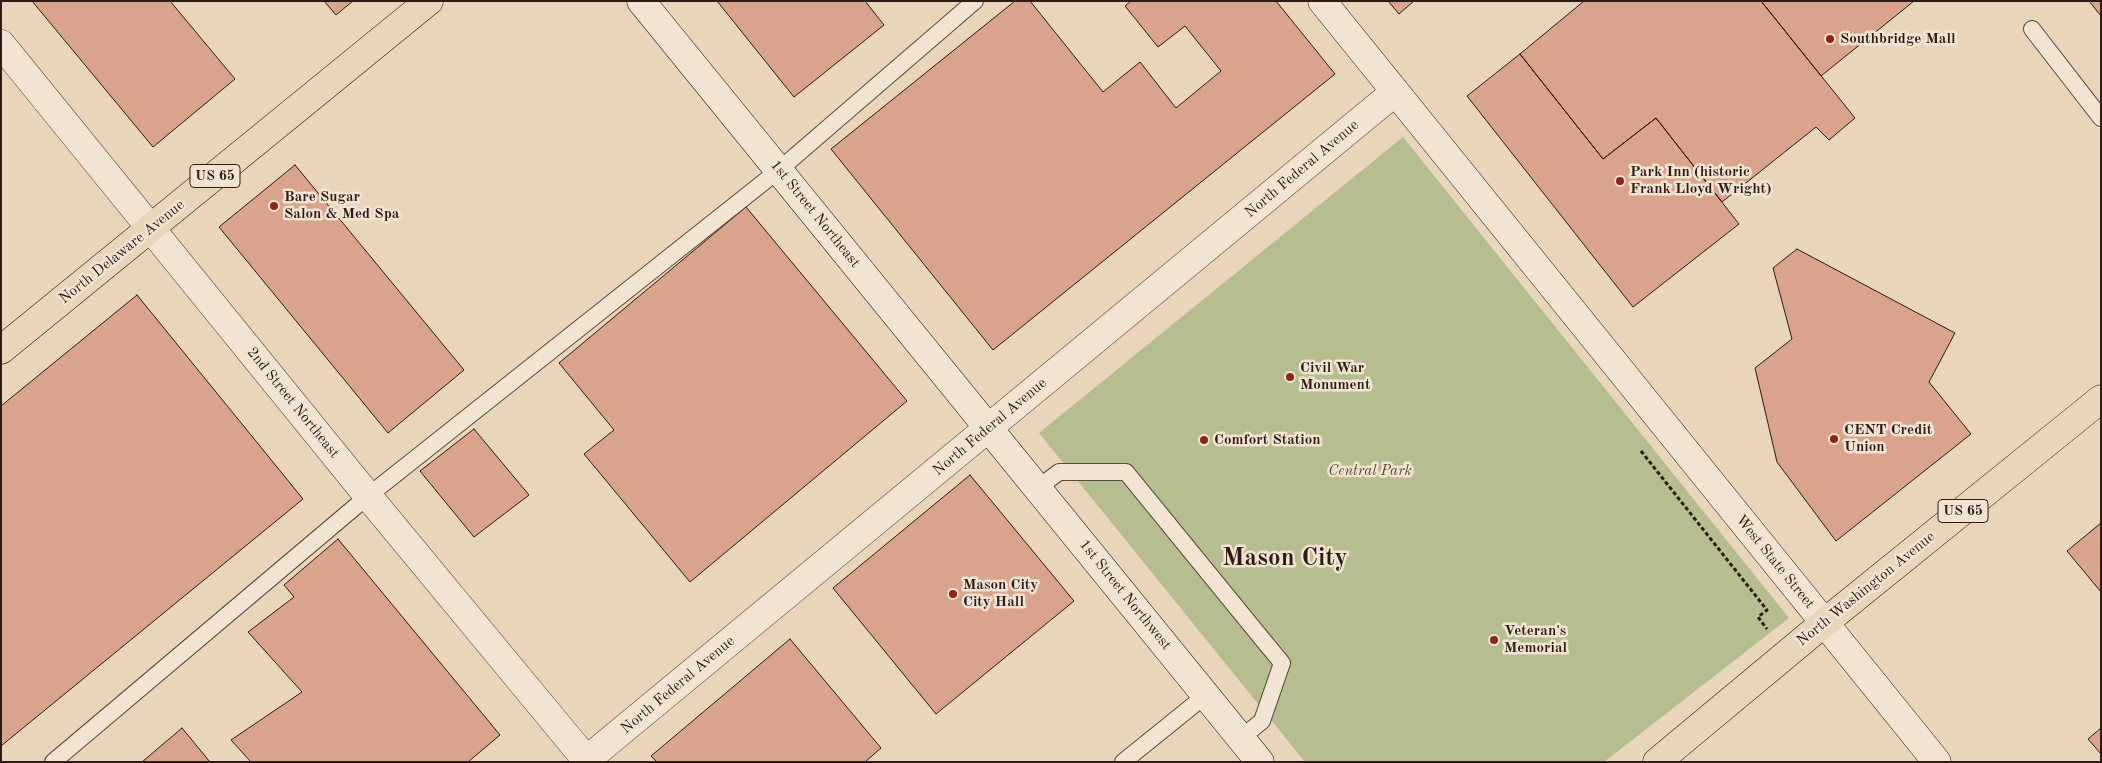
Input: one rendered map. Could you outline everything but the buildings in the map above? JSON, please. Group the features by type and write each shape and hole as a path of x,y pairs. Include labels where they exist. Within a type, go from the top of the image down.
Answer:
{"main road":[{"name":"North Delaware Avenue","path":"1,350 429,1"},
{"name":"1st Street Northeast","path":"641,1 988,428"},
{"name":"West State Street","path":"1322,1 1937,762"},
{"name":"2nd Street Northeast","path":"1,44 586,761"},
{"name":"North Federal Avenue","path":"586,761 1395,92"},
{"name":"North Washington Avenue","path":"1657,762 1824,622 2101,399"},
{"name":"1st Street Northwest","path":"988,428 1260,762"}],"lane":[{"path":"54,762 368,496 779,170 975,1"},
{"path":"2032,28 2101,118"},
{"path":"1038,488 1059,472 1126,472 1282,663 1262,721 1241,738"},
{"path":"1123,762 1206,695"}],"path":[{"path":"1637,446 1767,610 1758,617"}],"green space":[{"name":"Central Park","path":"1403,137 1789,618 1604,762 1305,762 1039,433"}],"place":[{"name":"Southbridge Mall","path":"1830,39"},
{"name":"Park Inn (historic Frank Lloyd Wright)","path":"1620,181"},
{"name":"Bare Sugar Salon & Med Spa","path":"274,206"},
{"name":"Civil War Monument","path":"1290,377"},
{"name":"CENT Credit Union","path":"1834,439"},
{"name":"Comfort Station","path":"1204,440"},
{"name":"Mason City City Hall","path":"953,594"},
{"name":"Veteran's Memorial","path":"1494,640"}],"district":[{"name":"Mason City","path":"1285,558"}]}
